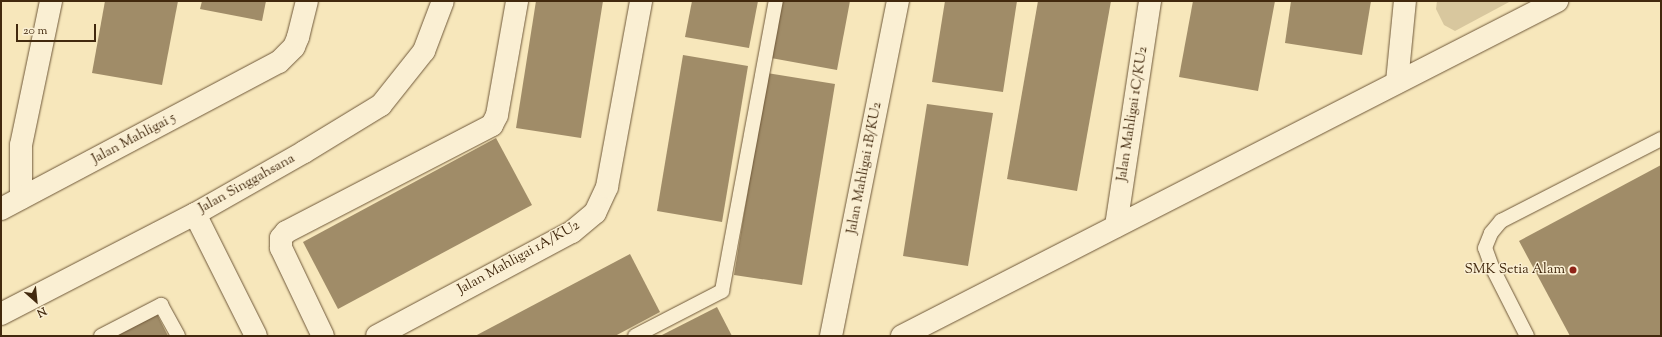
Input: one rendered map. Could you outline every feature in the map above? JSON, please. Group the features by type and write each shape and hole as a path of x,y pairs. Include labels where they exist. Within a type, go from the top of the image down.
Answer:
{"street":[{"path":"21,198 21,144 52,1"},
{"name":"Jalan Mahligai 5","path":"1,209 267,69 288,55 294,47 307,1"},
{"name":"Jalan Singgahsana","path":"1,314 195,214 304,152 381,105 424,52 443,1"},
{"path":"322,336 281,248 281,238 286,232 492,125 497,115 517,1"},
{"name":"Jalan Mahligai 1A/KU2","path":"377,336 572,232 595,213 607,187 641,1"},
{"name":"Jalan Mahligai 1B/KU2","path":"832,336 898,1"},
{"name":"Jalan Mahligai 1C/KU2","path":"1116,226 1150,1"},
{"path":"1397,82 1405,1"},
{"path":"902,336 1557,1"},
{"path":"195,214 256,336"}],"lane":[{"path":"635,336 722,291 776,1"},
{"path":"1527,336 1492,267 1485,248 1491,233 1501,221 1661,139"},
{"path":"101,336 162,305 178,336"}],"shaded area":[{"path":"1437,1 1511,1 1455,31 1444,25 1436,9"}],"building":[{"path":"105,1 178,1 162,85 92,73"},
{"path":"202,1 266,1 262,21 200,9"},
{"path":"536,1 603,1 581,138 516,128"},
{"path":"692,1 758,1 749,48 685,37"},
{"path":"782,1 850,1 837,70 771,58"},
{"path":"945,1 1017,1 1003,92 932,82"},
{"path":"1038,1 1111,1 1077,191 1007,179"},
{"path":"1193,1 1275,1 1258,91 1179,77"},
{"path":"1291,1 1371,1 1362,55 1285,43"},
{"path":"683,55 748,66 722,222 657,211"},
{"path":"767,73 835,84 802,285 734,275"},
{"path":"927,104 993,113 968,266 903,256"},
{"path":"496,138 532,205 338,309 303,242"},
{"path":"1661,165 1661,336 1570,336 1519,241"},
{"path":"630,254 660,312 615,336 475,336"},
{"path":"717,307 732,336 660,336"},
{"path":"155,310 168,336 105,336"}],"place":[{"name":"SMK Setia Alam","path":"1573,270"}]}
